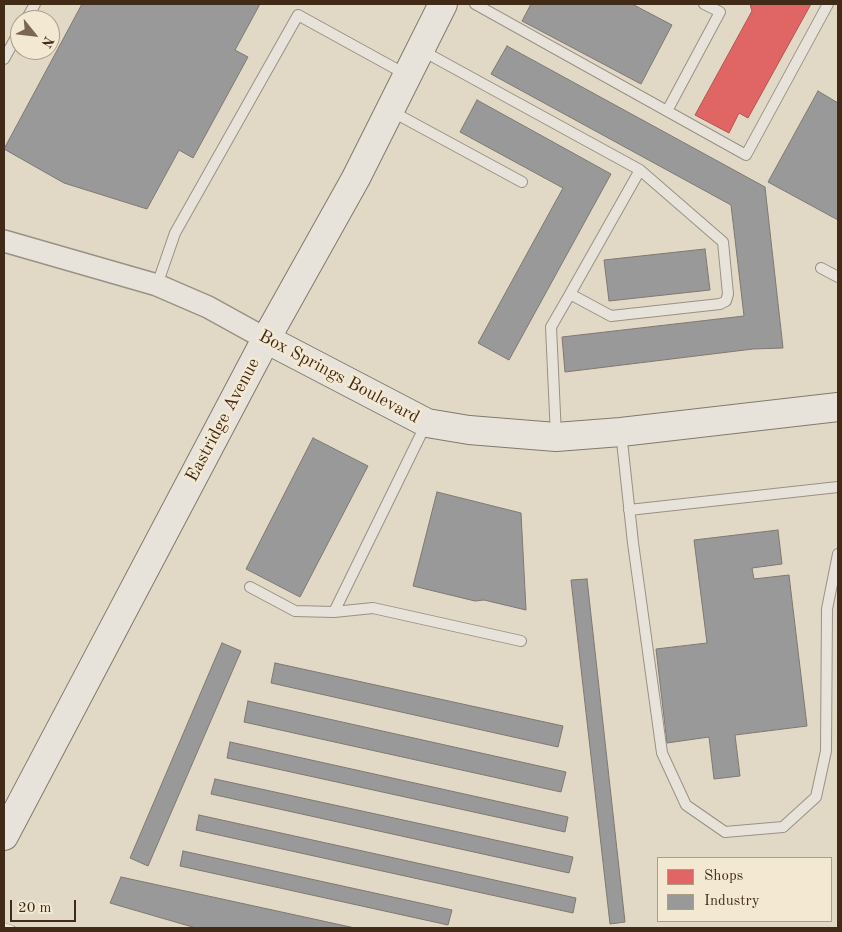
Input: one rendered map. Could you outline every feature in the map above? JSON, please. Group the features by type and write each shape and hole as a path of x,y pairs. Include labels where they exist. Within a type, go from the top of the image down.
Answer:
{"main road":[{"name":"Eastridge Avenue","path":"4,836 266,340 391,111 443,4"},
{"name":"Box Springs Boulevard","path":"266,340 427,423 469,430 556,437 621,432 838,407"}],"street":[{"name":"Box Springs Boulevard","path":"4,241 157,285 208,307 266,340"}],"lane":[{"path":"475,4 746,155 828,4"},
{"path":"667,111 720,12 704,4"},
{"path":"157,285 175,232 298,15 408,76"},
{"path":"420,49 640,170 723,242 728,294 726,301 720,304 611,316 570,294"},
{"path":"391,111 522,182"},
{"path":"556,437 551,328 640,170"},
{"path":"821,268 838,277"},
{"path":"334,612 427,423"},
{"path":"621,432 629,510 662,753 686,805 725,832 783,827 816,797 826,751 827,609 838,554"},
{"path":"629,510 838,487"},
{"path":"250,587 295,611 334,612 373,608 521,641"}],"building: Shops":[{"path":"750,4 811,4 748,118 739,113 729,133 695,115 752,11"}],"building: Industry":[{"path":"82,4 260,4 235,50 248,57 193,158 179,150 147,209 64,183 4,149 52,60 60,60 60,45"},
{"path":"531,4 632,4 672,25 641,84 522,21"},
{"path":"507,46 765,187 783,348 753,349 565,372 562,337 744,316 731,205 491,74"},
{"path":"818,91 838,103 838,220 768,182"},
{"path":"477,100 611,174 509,360 478,343 563,188 460,132"},
{"path":"705,249 710,290 609,301 604,260"},
{"path":"313,438 368,466 300,597 246,569"},
{"path":"437,492 521,513 526,610 484,600 475,601 413,586"},
{"path":"778,530 782,564 752,568 754,579 789,575 807,726 735,735 740,776 714,779 709,737 667,743 656,649 707,643 694,540"},
{"path":"587,579 625,922 610,924 571,580"},
{"path":"222,643 241,651 148,866 130,858"},
{"path":"275,663 563,726 558,747 271,683"},
{"path":"248,701 566,772 561,792 244,722"},
{"path":"230,742 568,817 565,832 227,758"},
{"path":"215,779 573,857 569,873 211,794"},
{"path":"199,815 576,898 573,913 196,830"},
{"path":"183,851 452,910 448,925 180,866"},
{"path":"121,877 355,928 196,928 110,903"}],"railway":[{"path":"4,925 13,928"}]}
